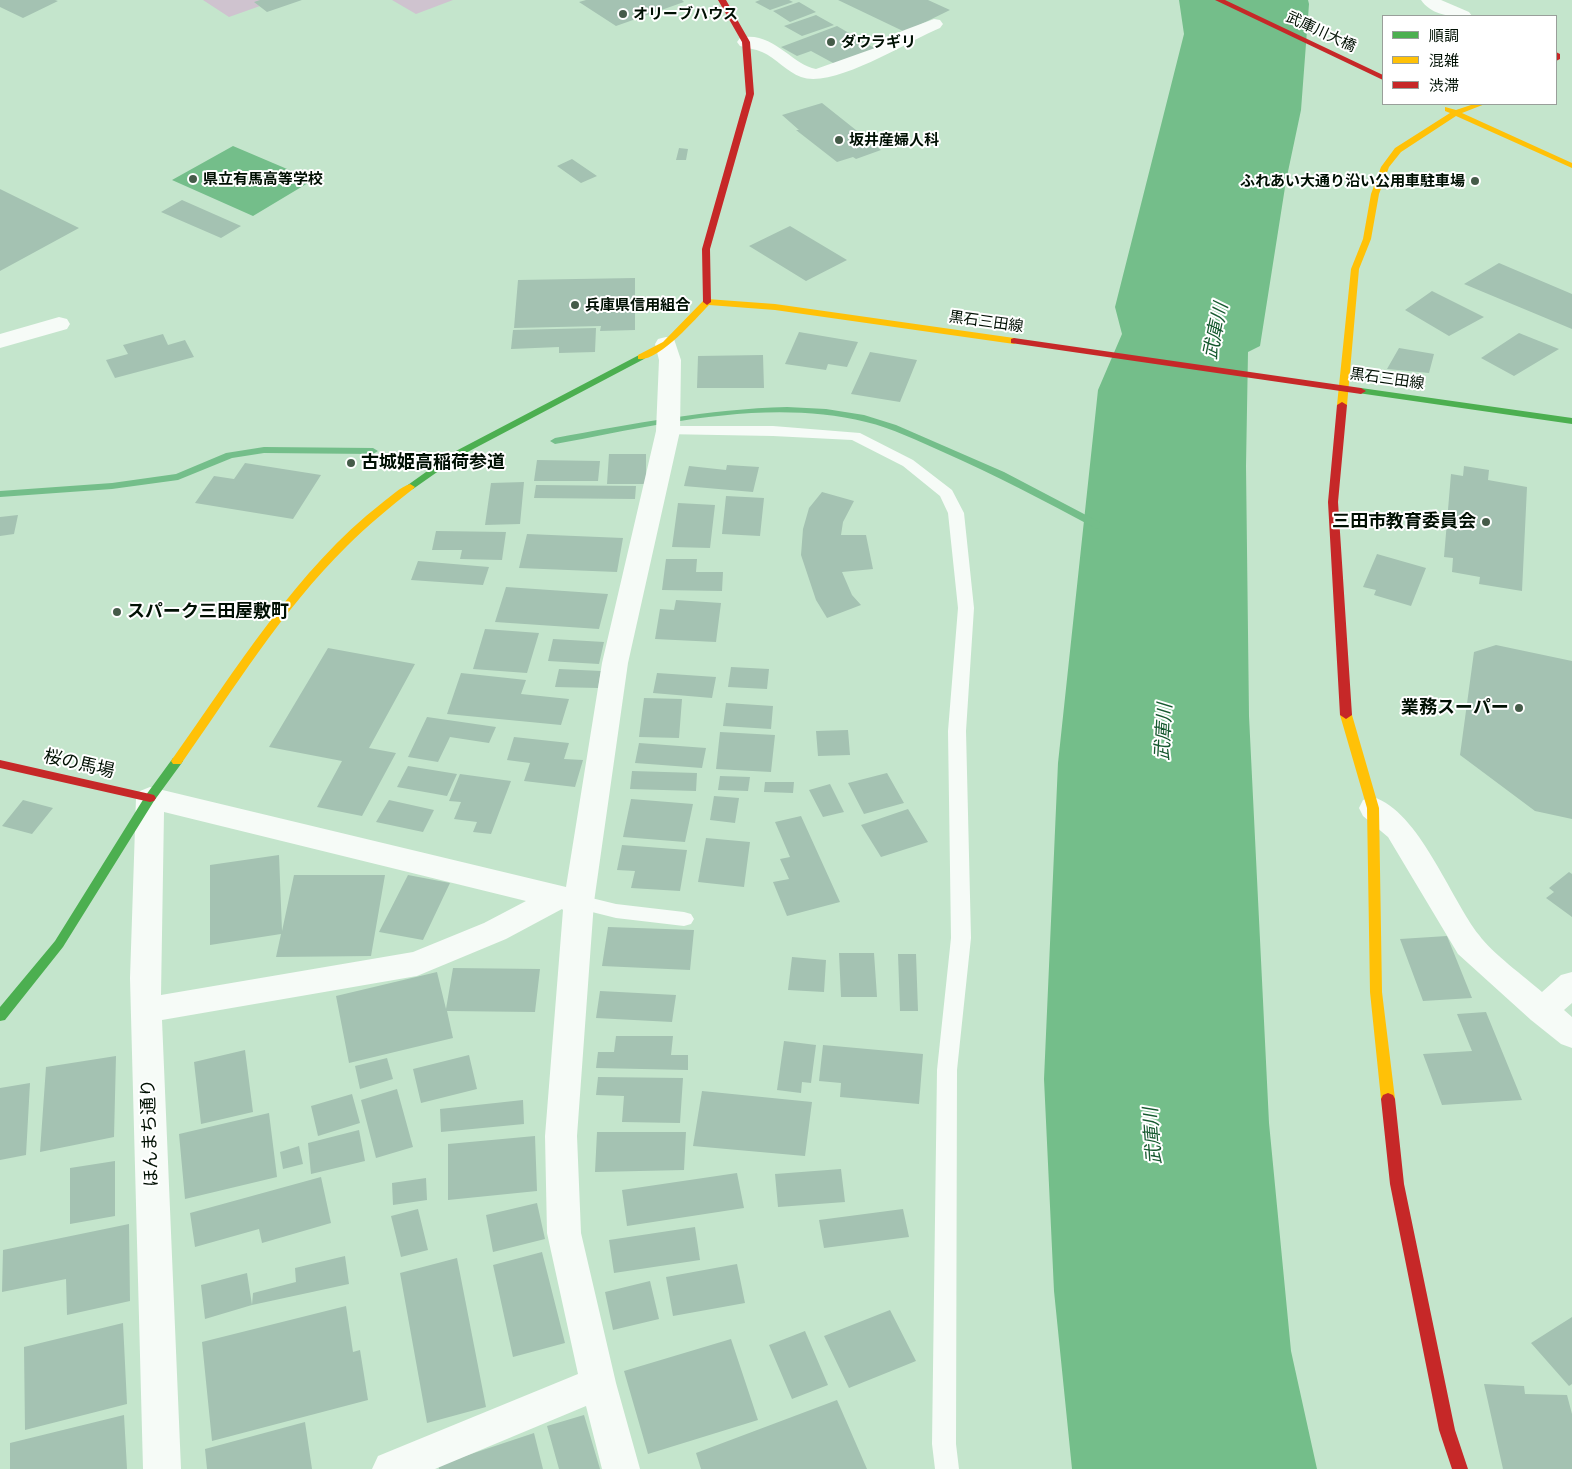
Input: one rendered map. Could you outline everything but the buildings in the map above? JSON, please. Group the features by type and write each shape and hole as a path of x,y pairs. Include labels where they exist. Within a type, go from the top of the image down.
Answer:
{"street":[{"path":"0,1016 59,944 150,798 308,580 386,504 457,454 666,344 707,302 706,249 750,94 746,42 722,0"},
{"name":"武庫川大橋","path":"1219,0 1382,78"},
{"path":"1430,0 1437,6 1460,15"},
{"path":"746,42 769,48 806,72 817,75 881,52 908,35 934,24"},
{"path":"1440,105 1572,166"},
{"path":"1460,1469 1447,1430 1397,1184 1376,992 1373,808 1345,712 1334,502 1354,269 1367,238 1376,194 1386,166 1398,150 1456,112 1478,105"},
{"name":"黒石三田線","path":"707,302 775,307 1572,421"},
{"path":"0,341 59,324"},
{"path":"621,1469 598,1383 564,1233 561,1136 569,900 615,663 668,422 670,360 666,344"},
{"name":"桜の馬場","path":"0,764 150,798"},
{"path":"150,798 569,900"},
{"name":"ほんまち通り","path":"150,798 146,1010 162,1469"},
{"path":"1373,808 1398,829 1469,945 1542,1011 1572,1035"},
{"path":"146,1010 417,964 569,900"},
{"path":"1542,1011 1572,984"},
{"path":"391,1469 598,1383"}],"lane":[{"path":"668,422 855,436 908,463 947,493 956,513 966,608 957,731 961,938 947,1070 944,1434 947,1469"},
{"path":"569,900 616,912 684,919"}],"shaded area":[{"path":"203,0 277,0 229,17"},
{"path":"392,0 453,0 416,14"}],"water":[{"name":"武庫川","path":"1179,0 1308,0 1309,4 1301,110 1286,181 1260,346 1248,352 1246,466 1249,716 1269,1123 1291,1351 1317,1469 1072,1469 1054,1291 1044,1079 1058,763 1098,390 1122,334 1115,307 1184,34"},
{"path":"233,146 313,180 253,216 172,180"}],"waterway":[{"path":"555,441 670,420 709,415 748,411 826,412 864,418 911,434 1000,474 1099,525"},
{"path":"0,494 112,486 178,477 230,455 264,450 373,451"}],"traffic: fast":[{"path":"410,487 457,454 641,357"},
{"path":"1361,391 1572,421"},
{"path":"0,1016 59,944 150,798 177,761"}],"traffic: slow":[{"path":"1342,405 1355,269 1367,239 1375,194 1385,167 1398,150 1456,112 1478,105"},
{"path":"1448,109 1572,166"},
{"path":"707,302 775,307 1014,341"},
{"path":"641,357 666,344 707,302"},
{"path":"177,761 255,650 312,578 343,544 375,514 410,487"},
{"path":"1346,715 1373,808 1376,992 1388,1099"}],"traffic: jam":[{"path":"707,302 706,249 750,94 746,42 722,0"},
{"path":"1219,0 1382,78"},
{"path":"1014,341 1361,391"},
{"path":"1342,405 1333,502 1346,715"},
{"path":"0,764 150,798"},
{"path":"1388,1099 1397,1184 1447,1430 1460,1469"}],"place":[{"name":"オリーブハウス","path":"623,14"},
{"name":"ダウラギリ","path":"831,42"},
{"name":"坂井産婦人科","path":"839,140"},
{"name":"県立有馬高等学校","path":"193,179"},
{"name":"ふれあい大通り沿い公用車駐車場","path":"1475,181"},
{"name":"兵庫県信用組合","path":"575,305"},
{"name":"古城姫高稲荷参道","path":"351,463"},
{"name":"三田市教育委員会","path":"1486,522"},
{"name":"スパーク三田屋敷町","path":"117,612"},
{"name":"業務スーパー","path":"1519,708"}]}
